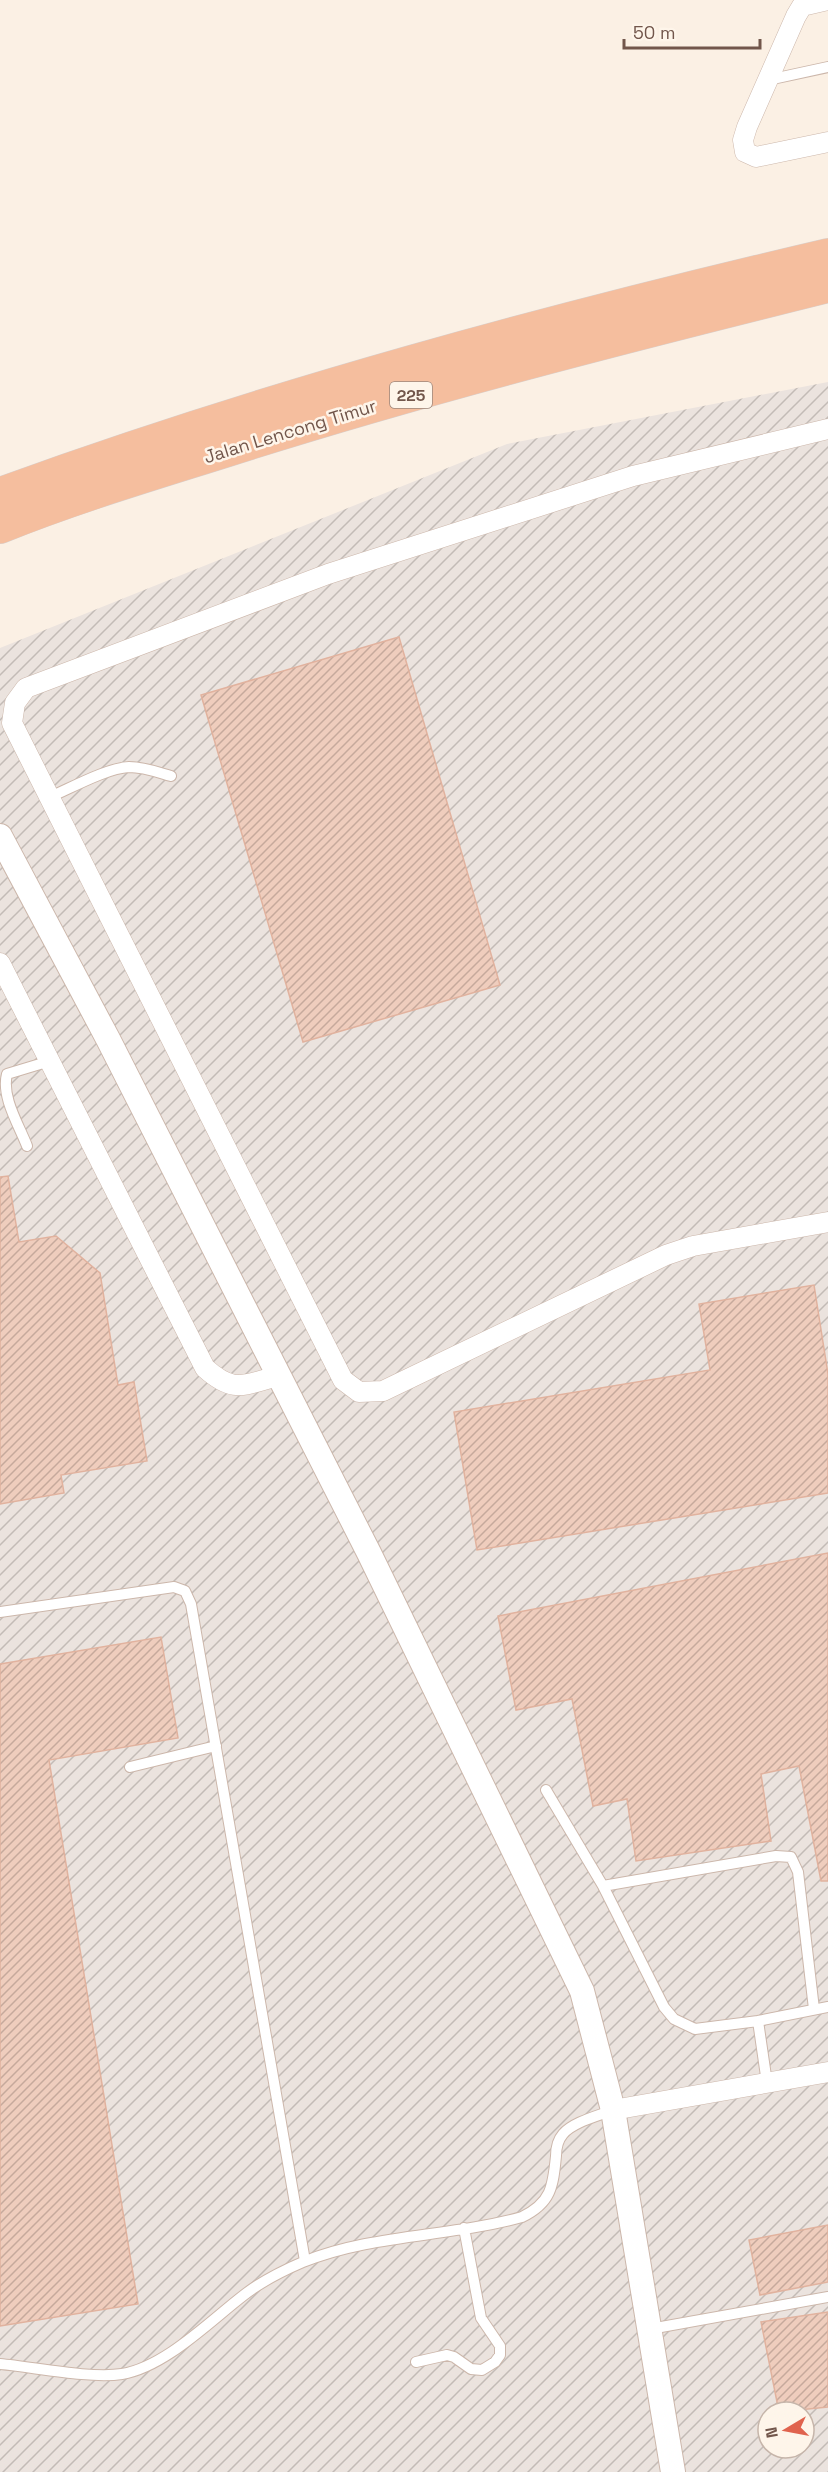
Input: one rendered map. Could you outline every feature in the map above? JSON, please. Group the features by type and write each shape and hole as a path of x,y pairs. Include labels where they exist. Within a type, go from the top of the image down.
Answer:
{"highway":[{"name":"Jalan Lencong Timur","path":"0,494 200,427 358,378 684,289 828,255"},
{"name":"Jalan Lencong Timur","path":"0,527 163,470 302,426 616,339 828,286"}],"street":[{"path":"828,0 802,6 743,140 745,152 756,157 828,142"},
{"path":"828,429 633,476 351,567 26,688 15,703 12,723 343,1380 359,1392 383,1391 673,1253 693,1246 828,1222"},
{"path":"0,836 108,1039 374,1564 582,1990 613,2110 673,2472"},
{"path":"0,963 205,1368 219,1381 236,1387 279,1376"},
{"path":"613,2110 828,2072"}],"lane":[{"path":"768,80 828,68"},
{"path":"50,797 127,767 149,769 171,776"},
{"path":"27,1146 4,1085 7,1074 50,1061"},
{"path":"0,1612 174,1587 185,1592 191,1604 305,2261"},
{"path":"130,1767 216,1746"},
{"path":"546,1790 603,1886 663,2007 674,2019 695,2029 758,2022 828,2007"},
{"path":"603,1886 776,1856 791,1857 798,1872 814,2009"},
{"path":"758,2022 767,2083"},
{"path":"0,2364 106,2375 124,2374 145,2367 263,2282 305,2261 357,2246 506,2221 535,2210 546,2200 552,2187 556,2147 561,2136 569,2128 613,2110"},
{"path":"416,2362 447,2355 471,2369 482,2370 501,2355 500,2346 481,2318 464,2228"},
{"path":"650,2329 828,2297"}],"shaded area":[{"path":"828,382 828,2472 0,2472 0,648 507,444"}],"building":[{"path":"399,637 500,985 303,1042 201,695"},
{"path":"8,1176 19,1242 56,1236 100,1273 118,1385 134,1382 147,1461 61,1475 64,1493 0,1504 0,1177"},
{"path":"814,1285 828,1374 828,1493 477,1550 454,1412 710,1370 699,1304"},
{"path":"828,1553 828,1881 821,1881 799,1766 761,1774 771,1841 636,1861 627,1799 593,1806 572,1699 516,1710 498,1616"},
{"path":"161,1637 178,1738 49,1760 138,2304 0,2326 0,1664"},
{"path":"828,2225 828,2282 760,2295 749,2240"},
{"path":"828,2312 828,2407 816,2408 816,2400 777,2400 761,2322"}]}
